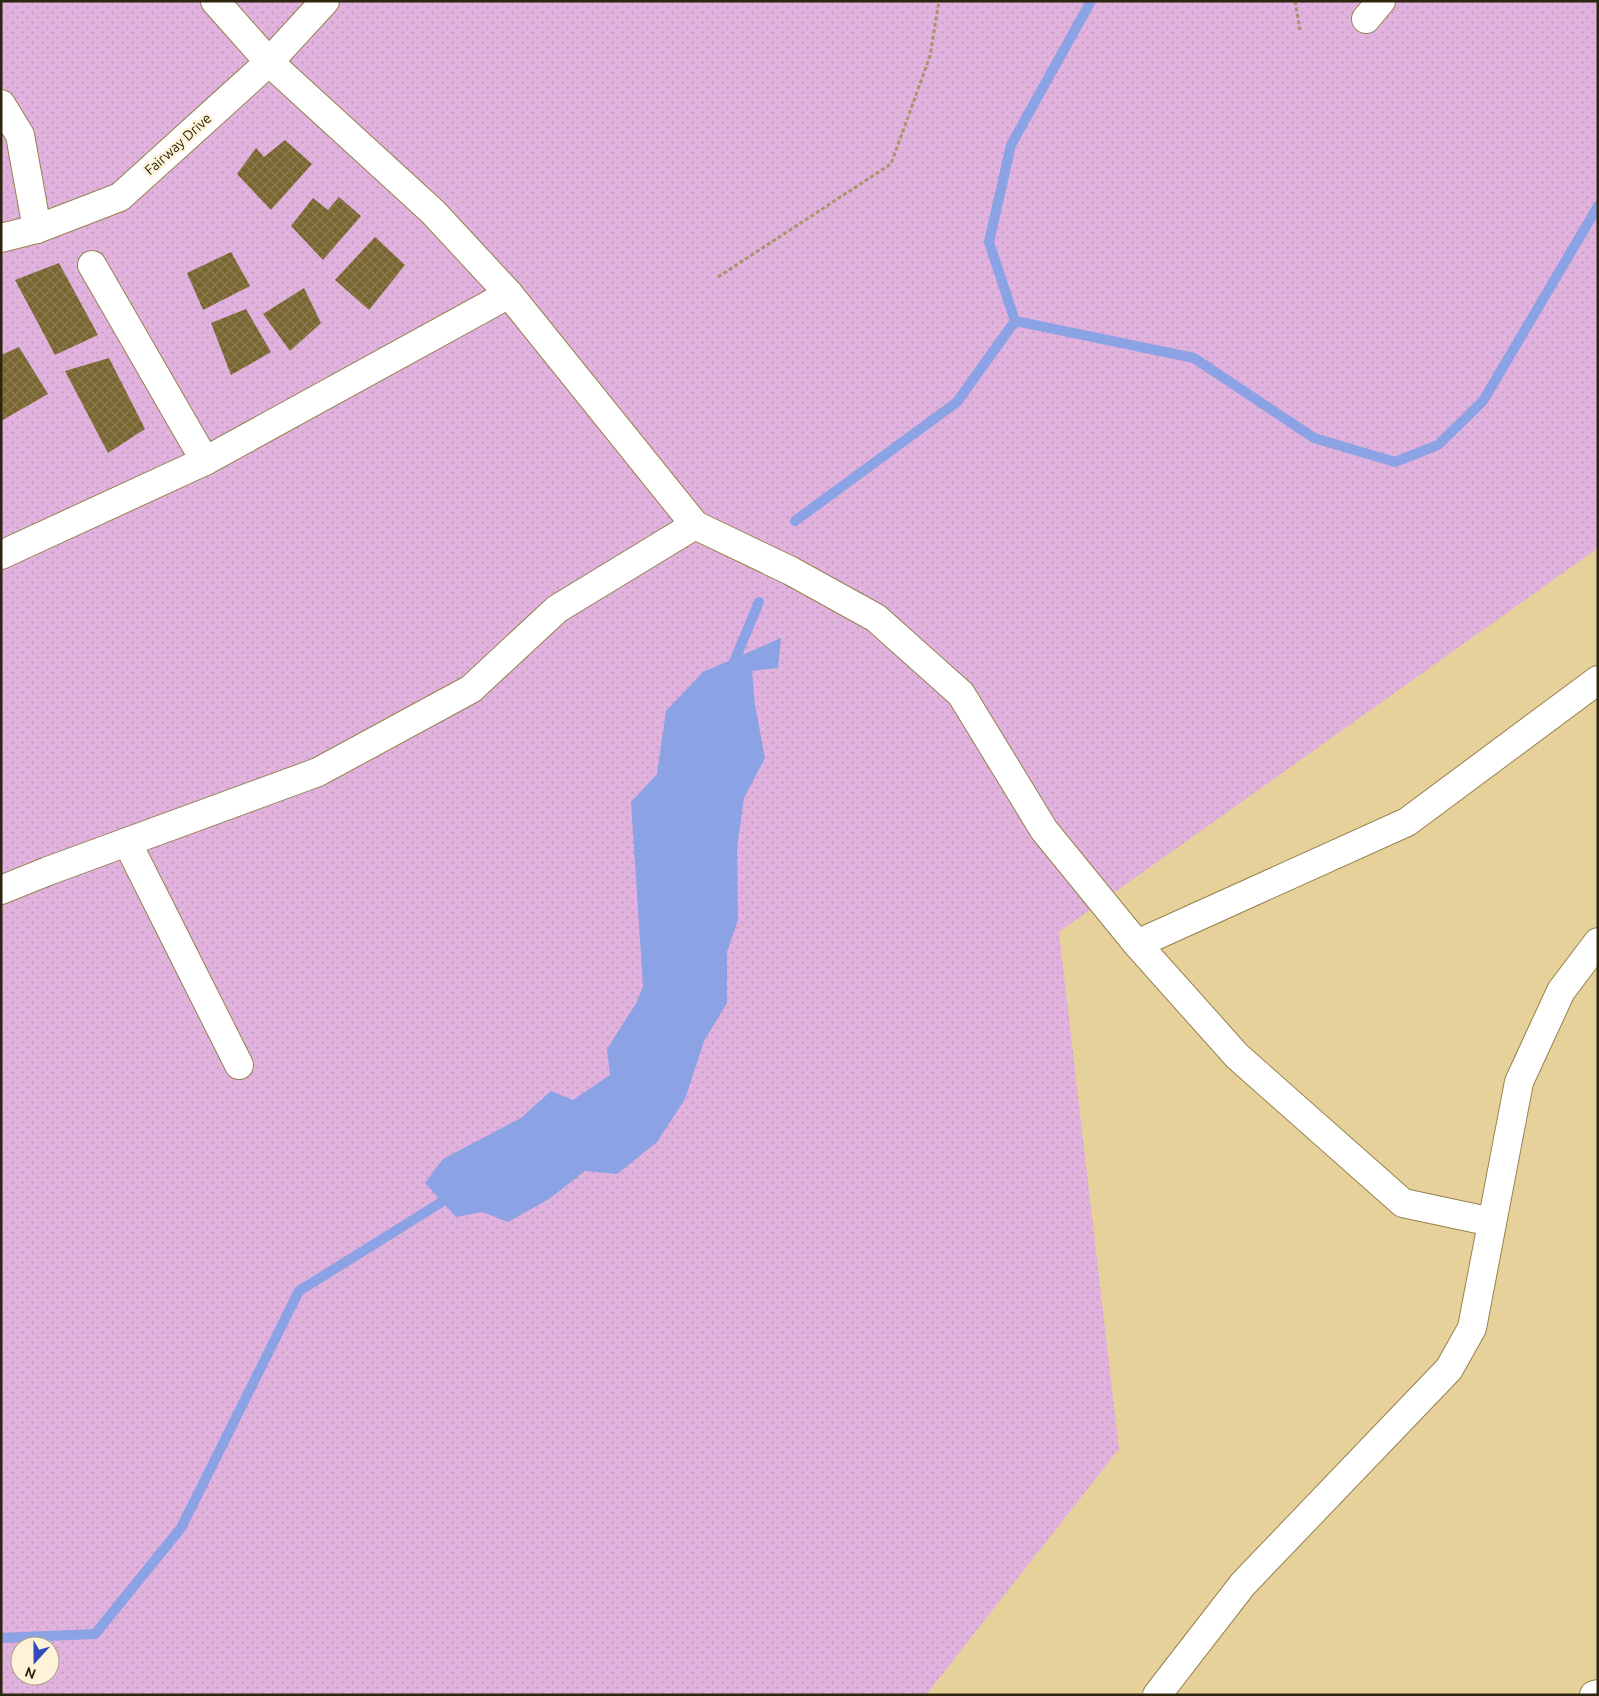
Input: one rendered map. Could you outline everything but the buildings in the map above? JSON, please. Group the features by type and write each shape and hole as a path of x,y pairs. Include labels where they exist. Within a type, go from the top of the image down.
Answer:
{"street":[{"path":"215,1 269,62 433,212 510,294 695,524 791,571 876,618 961,694 1044,830 1137,944 1237,1056 1403,1203 1492,1222"},
{"name":"Fairway Drive","path":"1,238 37,229 120,197 269,62 325,1"},
{"path":"1,104 20,135 37,229"},
{"path":"92,265 205,461"},
{"path":"1,555 205,461 510,294"},
{"path":"1,890 318,772 471,689 557,609 695,524"},
{"path":"1137,944 1407,822 1598,680"},
{"path":"127,842 239,1065"},
{"path":"1156,1695 1243,1584 1449,1369 1472,1328 1519,1082 1562,991 1598,942"}],"path":[{"path":"718,277 891,164 930,56 939,1"},
{"path":"1295,1 1300,30"}],"shaded area":[{"path":"1,1 1598,1 1598,548 1059,932 1119,1449 926,1695 1,1695"}],"water":[{"path":"781,638 778,668 752,671 755,705 765,758 744,798 737,848 738,920 727,952 727,1003 704,1041 685,1099 657,1142 617,1174 585,1171 549,1199 508,1222 482,1212 456,1217 425,1183 443,1159 521,1118 551,1091 573,1100 610,1075 607,1049 637,1002 643,986 631,802 657,774 666,711 703,672"}],"waterway":[{"path":"1015,321 989,242 1011,145 1091,1"},
{"path":"1015,321 1194,358 1314,438 1395,462 1438,445 1483,401 1598,206"},
{"path":"795,521 957,402 1015,321"},
{"path":"731,669 759,602"},
{"path":"1,1638 95,1634 181,1528 299,1291 453,1195"}]}
